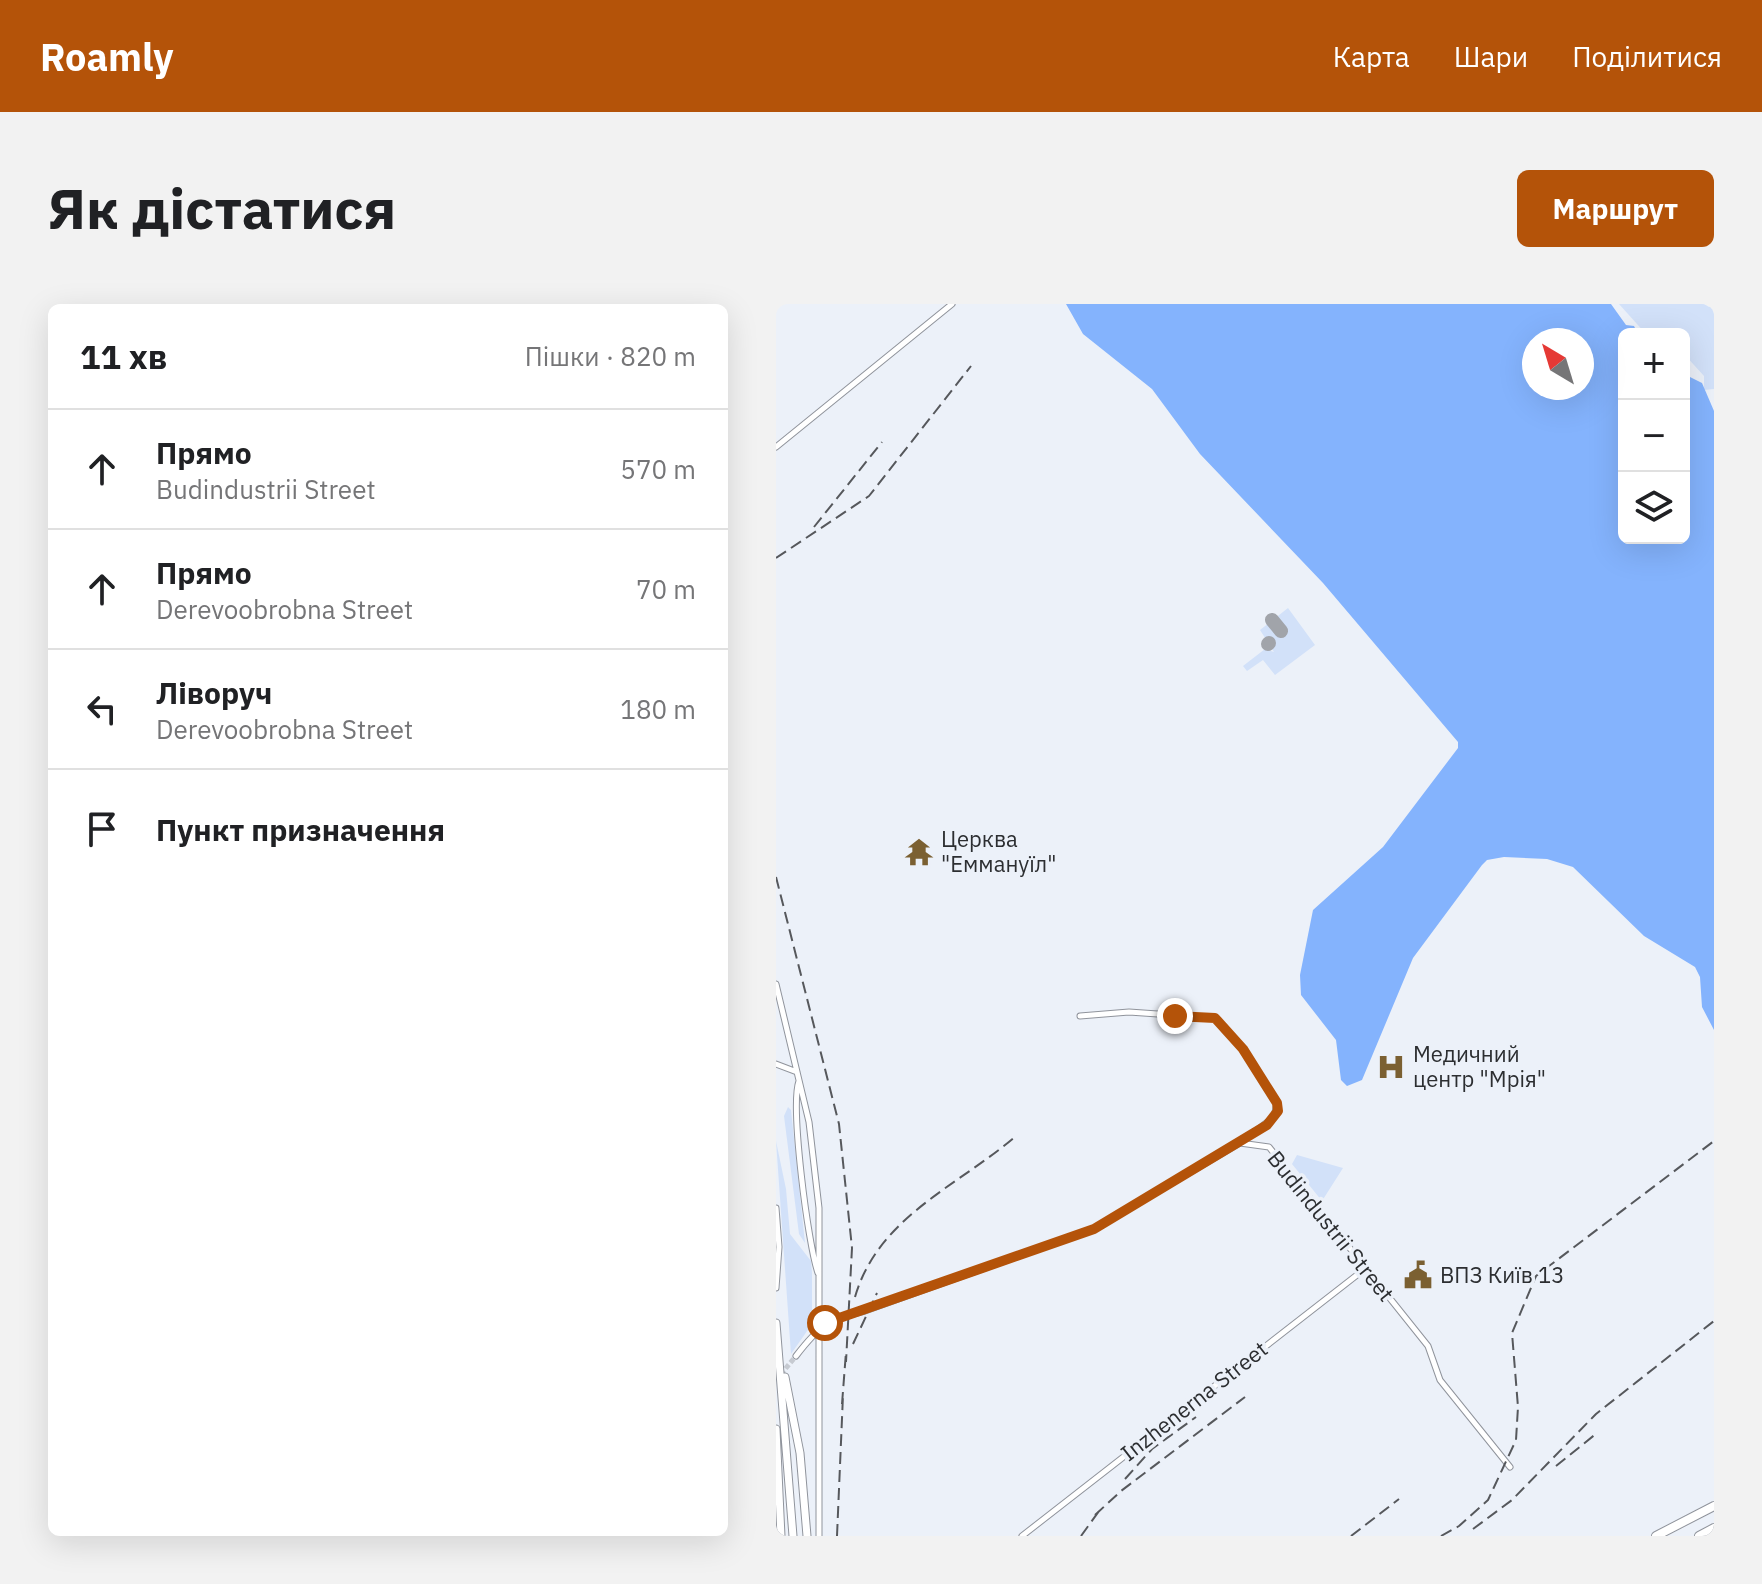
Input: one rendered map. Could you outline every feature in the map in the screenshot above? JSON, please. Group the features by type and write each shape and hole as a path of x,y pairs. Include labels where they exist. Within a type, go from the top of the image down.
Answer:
{"highway":[{"path":"1656,1536 1714,1506"},
{"path":"1699,1536 1714,1528"}],"main road":[{"path":"776,1323 793,1536"},
{"path":"781,1363 803,1475 807,1536"},
{"path":"776,1429 781,1536"}],"street":[{"path":"776,447 952,304"},
{"path":"776,984 809,1122 816,1182 819,1536"},
{"path":"1080,1016 1129,1012 1215,1018 1243,1049 1277,1103 1274,1117 1240,1143"},
{"path":"776,1064 797,1073"},
{"path":"799,1081 796,1092 807,1211 819,1278"},
{"name":"Budindustrii Street","path":"819,1327 1094,1229 1240,1143 1269,1147 1428,1346 1440,1380 1510,1467"},
{"path":"776,1208 779,1247 776,1288"},
{"name":"Inzhenerna Street","path":"1022,1536 1366,1268"},
{"path":"796,1356 819,1327"}],"shaded area":[{"path":"1619,304 1704,304 1709,307 1714,304 1714,389 1704,390 1704,376 1690,361 1690,328 1641,328"},
{"path":"1288,608 1315,645 1275,675 1263,660 1247,671 1243,666 1265,649 1274,652 1260,630"},
{"path":"788,1107 791,1110 805,1243 799,1234 784,1116"},
{"path":"776,1141 786,1189 790,1234 811,1261 812,1273 812,1324 791,1354"},
{"path":"1297,1155 1343,1168 1322,1201 1292,1164"}],"water":[{"path":"1066,304 1611,304 1626,325 1635,328 1618,328 1618,544 1690,544 1690,377 1702,383 1714,411 1714,1030 1702,1007 1700,977 1695,967 1644,936 1573,867 1547,859 1504,857 1487,860 1482,865 1413,958 1362,1080 1347,1086 1341,1080 1336,1040 1301,995 1300,975 1313,910 1383,847 1458,748 1458,742 1323,583 1200,454 1152,389 1083,334"}],"taxiway":[{"path":"1272,620 1281,631"}],"tunnel":[{"path":"776,1380 796,1356"}],"railway":[{"path":"776,558 869,496 971,366"},
{"path":"814,527 882,442"},
{"path":"776,877 839,1124 852,1248 846,1362"},
{"path":"855,1297 866,1269 901,1224 1016,1136"},
{"path":"1441,1536 1459,1526 1488,1500 1516,1440 1518,1407 1512,1333 1536,1276 1714,1141"},
{"path":"853,1344 877,1293"},
{"path":"1473,1529 1512,1500 1596,1414 1714,1321"},
{"path":"842,1404 846,1352"},
{"path":"837,1536 843,1395"},
{"path":"1095,1515 1121,1491 1245,1397"},
{"path":"1125,1479 1152,1449 1196,1417"},
{"path":"1556,1466 1597,1433"},
{"path":"1351,1536 1399,1499"},
{"path":"1081,1536 1102,1507"}],"place":[{"name":"Церква \"Еммануїл\"","path":"919,852"},
{"name":"Медичний центр \"Мрія\"","path":"1391,1067"},
{"name":"ВПЗ Київ 13","path":"1418,1275"}],"route":[{"path":"825,1323 956,1280 1094,1229 1267,1125 1278,1111 1277,1103 1243,1049 1215,1018 1175,1016"}]}
